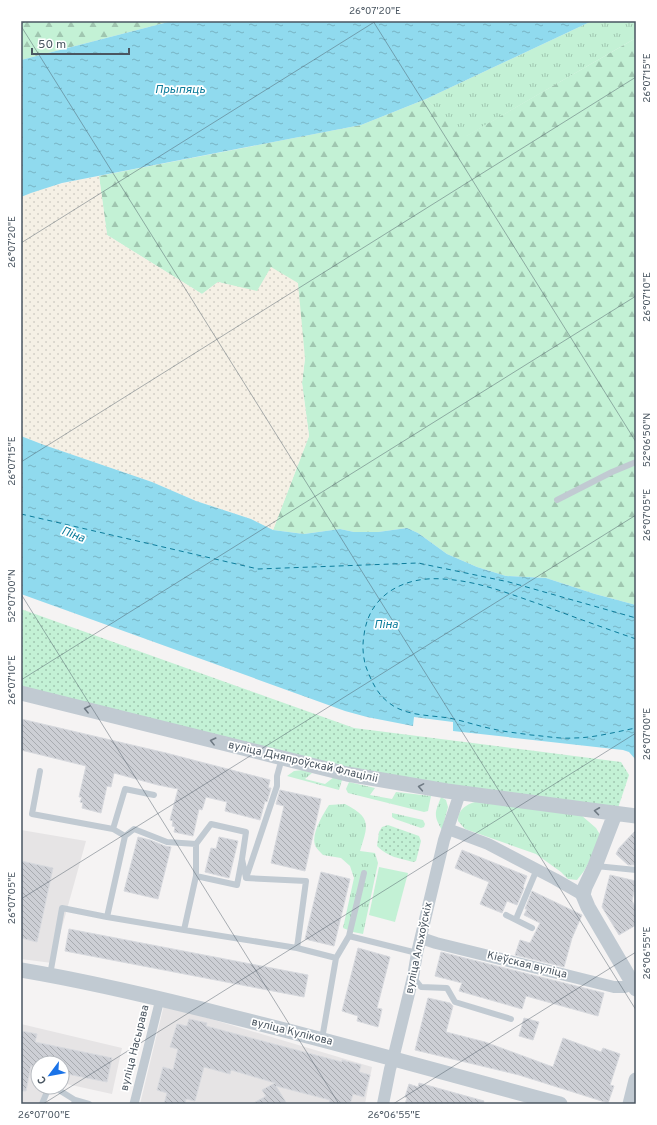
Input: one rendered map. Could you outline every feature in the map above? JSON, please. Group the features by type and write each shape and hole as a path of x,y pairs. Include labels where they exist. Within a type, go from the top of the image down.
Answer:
{"street":[{"name":"вуліца Дняпроўскай Флаціліі","path":"21,693 347,774 460,793 636,816"},
{"name":"вуліца Альхоўскіх","path":"383,1104 444,840 460,793"},
{"path":"583,895 615,814"},
{"path":"448,829 488,844 583,895 635,986"},
{"name":"Кіеўская вуліца","path":"421,938 614,987 625,988 635,986"},
{"name":"вуліца Кулікова","path":"21,970 160,998 322,1039 560,1104"},
{"name":"вуліца Насырава","path":"134,1104 160,998"},
{"path":"630,1104 636,1080"}],"lane":[{"path":"557,500 612,472 636,462"},
{"path":"246,878 277,786 277,776 282,758"},
{"path":"40,771 32,814 113,829 125,836"},
{"path":"113,829 125,789 154,795"},
{"path":"184,930 196,876 196,844 211,824 246,832 237,884 196,876"},
{"path":"107,918 125,836 134,829 167,842 196,844"},
{"path":"242,859 246,878"},
{"path":"595,866 636,870"},
{"path":"516,919 537,870"},
{"path":"322,1039 336,958 349,936 364,873"},
{"path":"246,878 306,881 297,948"},
{"path":"50,975 62,908 107,918 297,948 336,958"},
{"path":"506,915 532,928"},
{"path":"349,936 417,953"},
{"path":"413,977 421,988 447,988 456,1002 511,1020"},
{"path":"65,1095 74,1102 89,1104"}],"shaded area":[{"path":"21,830 86,841 52,963 21,959"},
{"path":"164,1005 372,1067 365,1104 140,1104"},
{"path":"21,1024 122,1048 112,1094 70,1085 70,1055 30,1055 30,1095 44,1095 42,1104 21,1104"}],"green space":[{"path":"21,21 172,21 21,60"},
{"path":"592,21 636,21 636,38 465,137 426,99"},
{"path":"636,38 636,605 595,594 546,578 506,576 477,567 447,554 418,533 407,528 378,532 354,532 340,529 304,534 273,530 309,436 302,383 305,358 257,292 218,282 202,294 107,235 99,176 361,125 426,99 466,136"},
{"path":"21,609 354,728 621,762 629,775 617,811 348,771 21,686"},
{"path":"303,770 312,773 305,779 325,784 334,777 342,780 339,790 287,776 294,771"},
{"path":"349,782 375,788 370,795 392,799 396,792 431,796 428,811 424,812 348,793 346,789"},
{"path":"441,797 446,800 448,807 442,830 436,817 437,807"},
{"path":"478,801 581,815 596,828 602,838 584,871 577,880 568,879 561,872 536,854 465,829 458,821 458,817 464,807"},
{"path":"345,804 360,814 366,823 365,835 360,851 375,853 378,863 363,934 343,928 354,878 350,866 341,858 323,855 316,847 314,840 318,824 329,805"},
{"path":"392,813 423,820 425,824 424,827 421,828 395,819 392,817"},
{"path":"388,825 419,836 421,841 416,861 413,862 394,857 385,853 377,846 379,832 382,827"},
{"path":"379,867 408,873 395,922 369,915"}],"sand":[{"path":"99,176 107,235 202,294 218,282 257,291 271,267 298,283 305,358 302,383 309,436 273,530 251,519 196,501 152,482 21,436 21,197 50,187"}],"water":[{"name":"Прыпяць","path":"172,21 592,21 426,99 361,125 62,183 21,197 21,60"},
{"name":"Піна","path":"21,436 152,482 196,501 251,519 273,530 304,534 340,529 354,532 378,532 407,528 418,533 447,554 477,567 506,576 546,578 595,594 636,605 636,760 629,752 623,750 453,731 453,722 414,717 413,726 367,717 345,711 21,594"}],"building":[{"path":"21,719 166,753 270,780 268,788 271,788 267,802 265,801 260,820 225,811 227,802 206,797 202,810 199,809 193,836 174,832 175,827 172,826 173,821 170,820 178,789 114,773 111,787 107,786 101,813 82,808 83,803 80,802 82,797 79,797 86,766 21,750"},
{"path":"280,790 321,799 305,871 271,863 284,806 276,804"},
{"path":"636,830 636,865 628,865 616,854 619,848"},
{"path":"138,837 171,847 158,899 124,891"},
{"path":"219,837 238,841 229,878 205,872 211,848 216,849"},
{"path":"462,850 527,876 517,905 507,901 502,913 480,904 489,882 455,868"},
{"path":"21,861 53,868 37,942 21,938"},
{"path":"321,872 350,879 334,946 305,939"},
{"path":"610,875 636,881 632,901 636,908 636,925 619,935 602,907"},
{"path":"532,891 582,915 572,938 564,967 515,955 520,940 530,943 540,923 524,915"},
{"path":"69,929 308,975 304,997 65,951"},
{"path":"358,948 390,957 377,1008 382,1009 378,1027 357,1021 358,1016 342,1011"},
{"path":"441,952 604,993 598,1016 526,996 522,1009 459,991 462,983 435,976"},
{"path":"428,998 450,1003 453,1006 446,1032 485,1042 553,1067 563,1038 601,1052 603,1048 620,1054 610,1085 614,1086 608,1103 519,1075 415,1050"},
{"path":"524,1018 539,1022 533,1040 519,1036"},
{"path":"189,1019 207,1023 206,1026 342,1062 342,1060 361,1065 359,1072 370,1075 364,1097 353,1094 350,1104 329,1104 330,1100 276,1086 287,1104 252,1104 266,1096 262,1090 275,1083 231,1070 230,1074 204,1067 195,1101 186,1099 185,1104 164,1104 167,1093 157,1090 163,1067 173,1070 178,1049 170,1047 177,1024 187,1026"},
{"path":"21,1031 37,1034 35,1042 112,1058 107,1082 70,1075 70,1055 30,1055 30,1071 26,1091 21,1091"},
{"path":"419,1083 484,1101 483,1104 405,1104 407,1098 405,1097 409,1084 418,1087"}],"ferry route":[{"path":"21,514 258,569 418,563 509,582 636,618"},
{"path":"636,639 492,588 456,580 429,579 403,585 391,590 381,598 367,621 363,647 366,667 372,682 384,699 394,707 401,710 449,718 502,731 557,738 589,737 636,728"}]}
